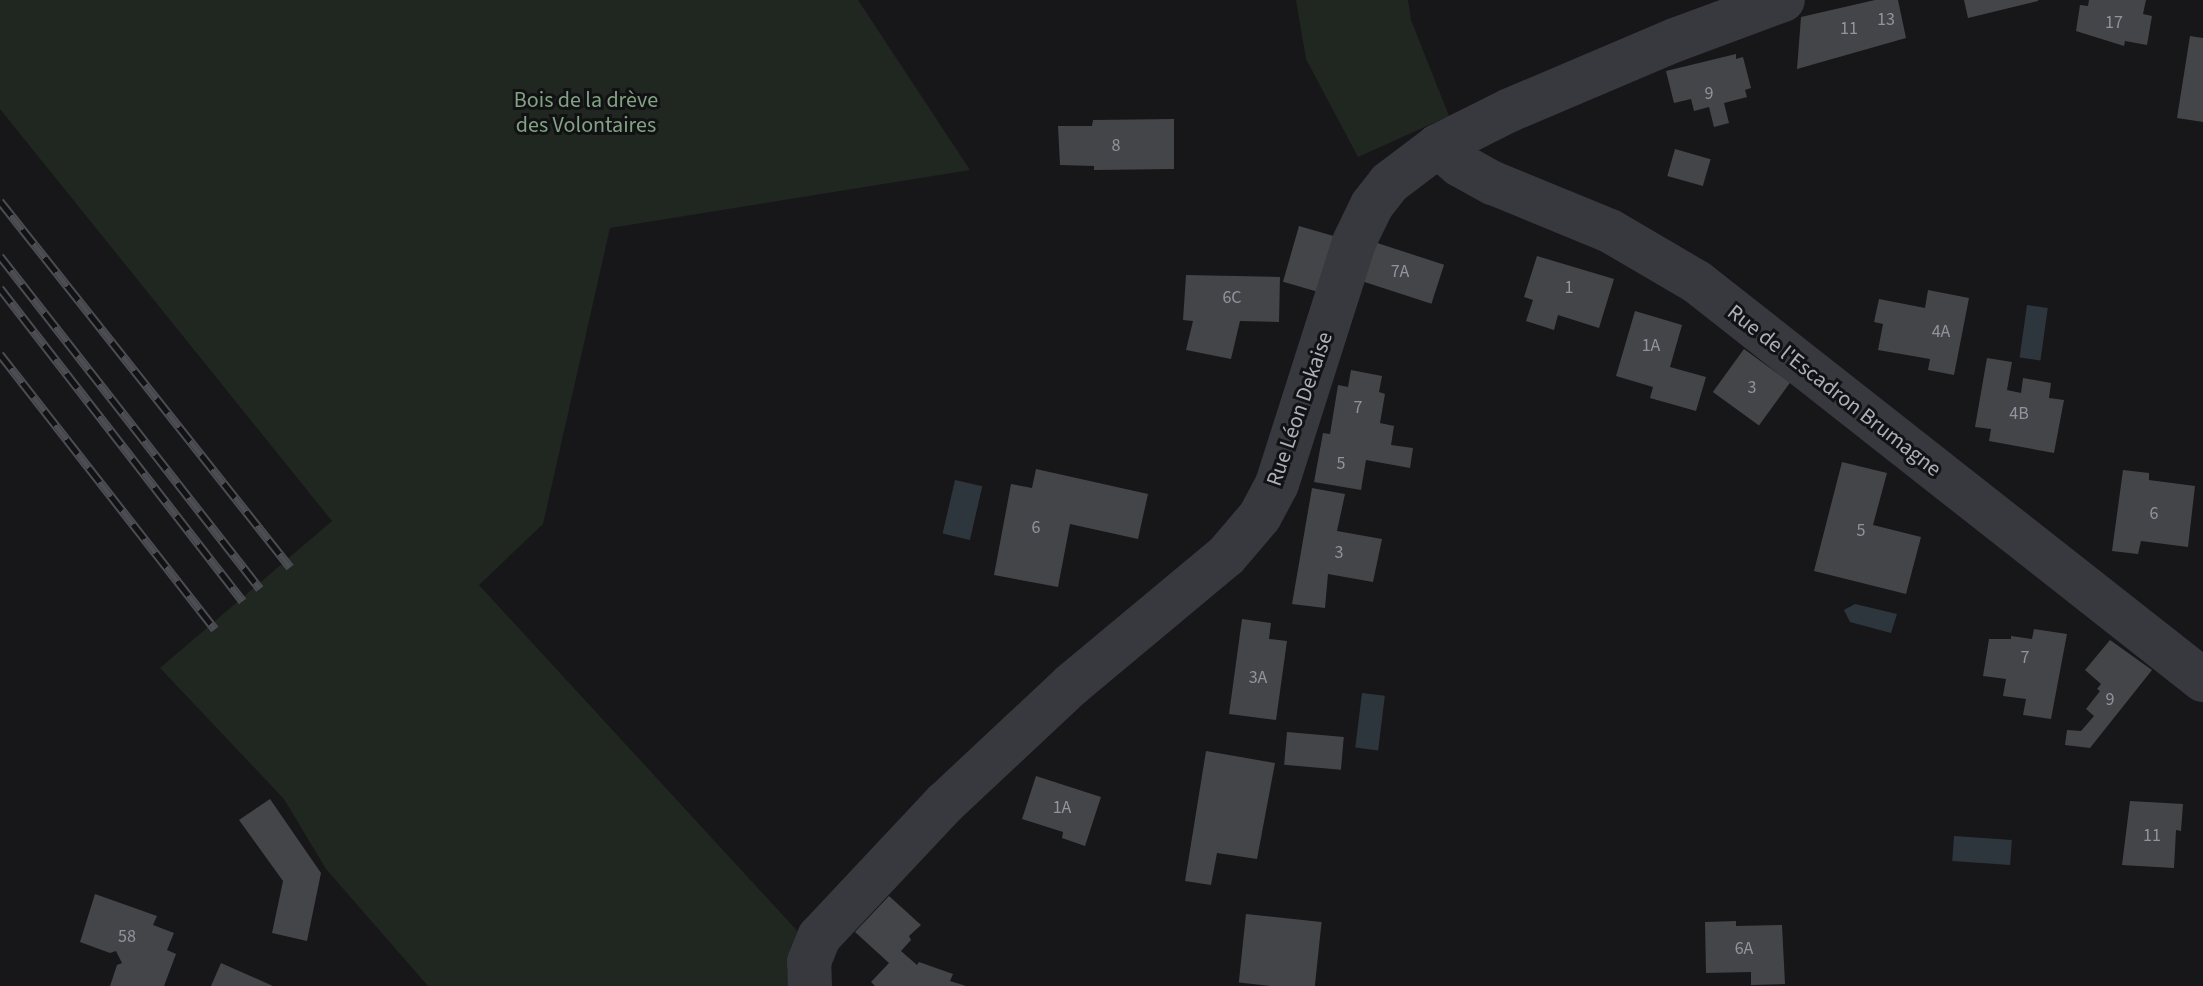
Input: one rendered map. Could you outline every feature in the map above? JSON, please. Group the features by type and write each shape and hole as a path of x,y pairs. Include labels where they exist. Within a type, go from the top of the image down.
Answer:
{"street":[{"name":"Rue Léon Dekaise","path":"810,986 809,962 819,937 945,803 1061,694 1226,556 1260,516 1277,484 1354,242 1372,205 1389,183 1438,146 1601,70 1783,0"},
{"name":"Rue de l'Escadron Brumagne","path":"1438,146 1460,165 1493,183 1610,231 1697,282 2203,680"}],"green space":[{"name":"Bois de la drève des Volontaires","path":"0,0 858,0 970,170 610,228 543,524 479,585 801,935 791,986 428,986 326,869 284,799 160,668 332,521 0,109"},
{"path":"1296,0 1408,0 1411,20 1449,116 1358,157 1306,59"}],"shaded area":[{"path":"2027,305 2048,308 2040,360 2020,357"},
{"path":"955,480 982,486 970,540 943,534"},
{"path":"1855,604 1897,614 1891,633 1850,622 1844,610"},
{"path":"1362,693 1385,696 1378,750 1355,748"},
{"path":"1954,836 2012,840 2010,865 1952,861"}],"building":[{"path":"1875,0 1898,0 1906,38 1797,69 1801,17"},
{"path":"1964,0 2038,0 2038,1 1968,18"},
{"path":"2089,0 2146,0 2143,14 2152,16 2147,45 2125,41 2124,46 2076,31 2080,5 2088,6"},
{"path":"2190,36 2203,38 2203,122 2177,118"},
{"path":"1736,54 1736,59 1743,57 1751,88 1745,90 1747,97 1724,103 1729,123 1714,127 1709,107 1694,111 1691,99 1674,103 1666,71"},
{"path":"1174,119 1174,169 1094,170 1094,166 1060,165 1058,126 1092,126 1093,120"},
{"path":"1675,149 1711,159 1703,186 1667,176"},
{"path":"1299,226 1334,236 1318,292 1283,282"},
{"path":"1368,240 1444,265 1431,304 1355,279"},
{"path":"1537,256 1614,279 1599,328 1558,315 1554,330 1526,321 1533,300 1524,297"},
{"path":"1186,275 1280,277 1279,322 1240,321 1231,359 1186,350 1193,321 1183,320"},
{"path":"1928,290 1969,298 1954,375 1928,370 1930,359 1878,350 1883,324 1874,322 1879,299 1925,308"},
{"path":"1635,311 1682,325 1670,367 1706,377 1696,411 1650,398 1653,387 1616,376"},
{"path":"1744,349 1790,383 1759,425 1713,392"},
{"path":"1987,358 2012,362 2007,390 2021,393 2023,378 2051,383 2049,398 2064,400 2054,453 1989,441 1991,429 1975,427"},
{"path":"1351,370 1382,376 1379,392 1385,394 1380,423 1394,426 1391,445 1413,448 1410,468 1366,460 1361,490 1314,482 1323,433 1330,434 1338,385 1348,387"},
{"path":"1842,462 1887,473 1873,525 1921,537 1906,594 1814,571"},
{"path":"1036,469 1148,494 1138,539 1070,524 1058,587 994,575 1011,484 1032,488"},
{"path":"2123,470 2149,473 2149,480 2195,486 2188,547 2141,541 2138,554 2112,551"},
{"path":"1312,488 1345,494 1337,531 1382,539 1373,582 1328,574 1325,608 1292,604"},
{"path":"1242,619 1271,623 1269,639 1287,641 1276,720 1229,714"},
{"path":"2034,629 2067,634 2051,719 2023,715 2026,699 2003,696 2006,679 1983,676 1989,639 2011,639 2011,636 2032,639"},
{"path":"2110,640 2152,670 2090,748 2065,745 2067,730 2081,731 2094,716 2086,709 2100,691 2097,689 2101,684 2085,670"},
{"path":"1287,732 1344,737 1341,770 1284,765"},
{"path":"1206,751 1275,763 1257,859 1217,853 1211,885 1185,881"},
{"path":"1036,776 1101,797 1085,846 1062,838 1063,832 1022,819"},
{"path":"270,799 321,873 307,941 272,933 283,881 239,820"},
{"path":"2130,801 2183,804 2181,831 2176,830 2174,868 2122,865"},
{"path":"95,894 157,916 153,925 174,933 167,950 176,954 164,986 110,986 117,965 122,963 116,951 110,953 80,942"},
{"path":"889,896 921,925 909,936 911,940 901,951 917,965 919,962 953,974 950,981 966,986 875,986 871,982 889,963 855,932"},
{"path":"1246,914 1322,922 1315,986 1239,983"},
{"path":"1736,921 1736,926 1782,925 1785,984 1751,985 1751,972 1706,973 1705,922"},
{"path":"221,963 273,986 211,986"}],"railway":[{"path":"0,201 290,567"},
{"path":"0,256 260,589"},
{"path":"0,288 243,601"},
{"path":"0,354 215,629"}]}
